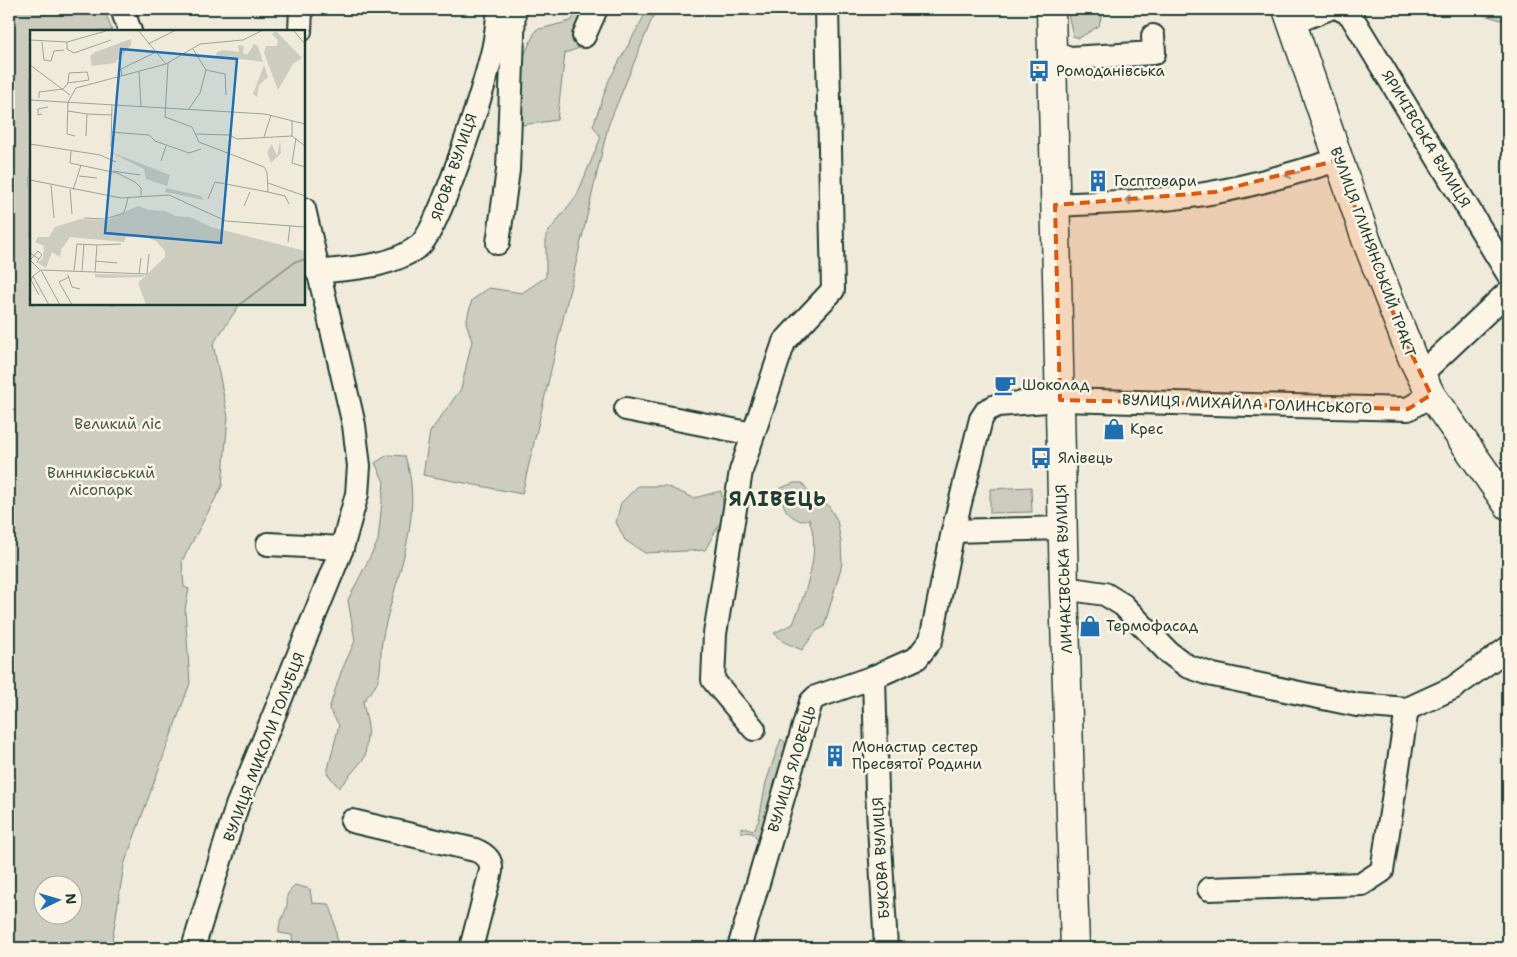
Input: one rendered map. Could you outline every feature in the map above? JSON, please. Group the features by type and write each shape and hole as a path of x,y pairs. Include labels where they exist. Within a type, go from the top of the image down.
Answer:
{"main road":[{"name":"ЛИЧАКІВСЬКА ВУЛИЦЯ","path":"1051,9 1062,528 1075,948"},
{"name":"ВУЛИЦЯ ГЛИНЯНСЬКИЙ ТРАКТ","path":"1289,16 1338,160 1397,323 1426,385 1508,505"}],"street":[{"path":"122,9 130,30"},
{"path":"300,30 301,9"},
{"name":"ЯРОВА ВУЛИЦЯ","path":"317,272 373,266 394,260 421,244 433,229 466,138 492,53 499,9"},
{"path":"498,243 504,211 508,170 514,9"},
{"path":"584,36 596,9"},
{"path":"754,728 713,680 715,634 741,471 784,342 833,290 827,9"},
{"path":"1289,16 1328,9"},
{"name":"ЯРИЧІВСЬКА ВУЛИЦЯ","path":"1340,9 1350,14 1508,274"},
{"path":"1052,52 1070,58 1154,53 1153,36"},
{"path":"1056,205 1174,198 1215,192 1256,183 1338,160"},
{"name":"ВУЛИЦЯ МИКОЛИ ГОЛУБЦЯ","path":"193,948 237,806 342,548 357,494 359,466 354,425 305,214"},
{"name":"ВУЛИЦЯ МИХАЙЛА ГОЛИНСЬКОГО","path":"953,531 981,419 987,410 998,405 1060,400 1408,409 1426,385 1508,292"},
{"path":"626,409 753,434"},
{"path":"953,531 1062,528"},
{"name":"ВУЛИЦЯ ЯЛОВЕЦЬ","path":"739,948 810,702 816,697 874,677 917,658 931,640 953,531"},
{"path":"268,544 342,548"},
{"path":"1064,588 1105,594 1123,605 1168,652 1188,666 1213,675 1357,705 1407,709 1452,688 1508,648"},
{"name":"БУКОВА ВУЛИЦЯ","path":"874,677 877,791 886,948"},
{"path":"1209,889 1362,884 1382,871 1407,709"},
{"path":"352,821 475,850 488,857 491,870 470,948"}],"highlighted area":[{"path":"1338,160 1397,323 1431,395 1408,409 1060,400 1055,205 1215,192"}],"green space":[{"name":"Великий ліс","path":"9,9 104,9 112,30 30,30 30,305 239,305 213,344 228,417 222,486 182,561 184,587 189,589 185,609 190,683 124,865 111,948 9,948"},
{"path":"579,9 600,9 585,46 565,53 557,120 522,125 500,137 498,115 500,85 520,64 536,30 571,21"},
{"path":"648,9 656,9 608,126 522,494 423,475 430,432 461,389 472,341 466,322 472,300 489,288 522,293 546,277 546,235 577,195 601,137 593,126 609,80"},
{"path":"1067,9 1103,9 1099,26 1079,38 1073,36"},
{"path":"1464,9 1508,9 1508,22 1467,10"},
{"path":"388,455 405,456 410,479 412,503 410,526 406,549 382,641 379,679 363,702 368,726 365,757 339,788 327,773 339,725 329,709 341,672 355,641 348,600 378,541 384,482 375,463"},
{"path":"794,483 802,483 816,501 828,505 837,520 841,542 842,564 824,627 816,631 802,650 784,642 774,633 793,624 807,586 813,559 813,532 809,519 801,521 795,518 787,512 783,504 781,488"},
{"path":"638,486 666,486 694,498 721,491 725,514 705,550 645,553 625,540 616,522 621,503"},
{"path":"1031,487 1032,512 990,513 990,489"},
{"path":"781,739 785,742 785,761 739,948 724,948 746,905 746,881 753,871 759,841 753,833 741,832 741,827 754,830 759,820 766,782"},
{"path":"295,885 310,889 312,903 329,904 335,926 337,948 293,948 292,935 279,933 287,895"}],"place":[{"name":"Ромоданівська","path":"1039,71"},
{"name":"Госптовари","path":"1098,181"},
{"name":"Шоколад","path":"1005,385"},
{"name":"Крес","path":"1114,429"},
{"name":"Ялівець","path":"1041,458"},
{"name":"Термофасад","path":"1090,626"},
{"name":"Монастир сестер Пресвятої Родини","path":"835,756"}],"district":[{"name":"ЯЛІВЕЦЬ","path":"778,499"}],"park label":[{"name":"Винниківський лісопарк","path":"101,482"}]}
